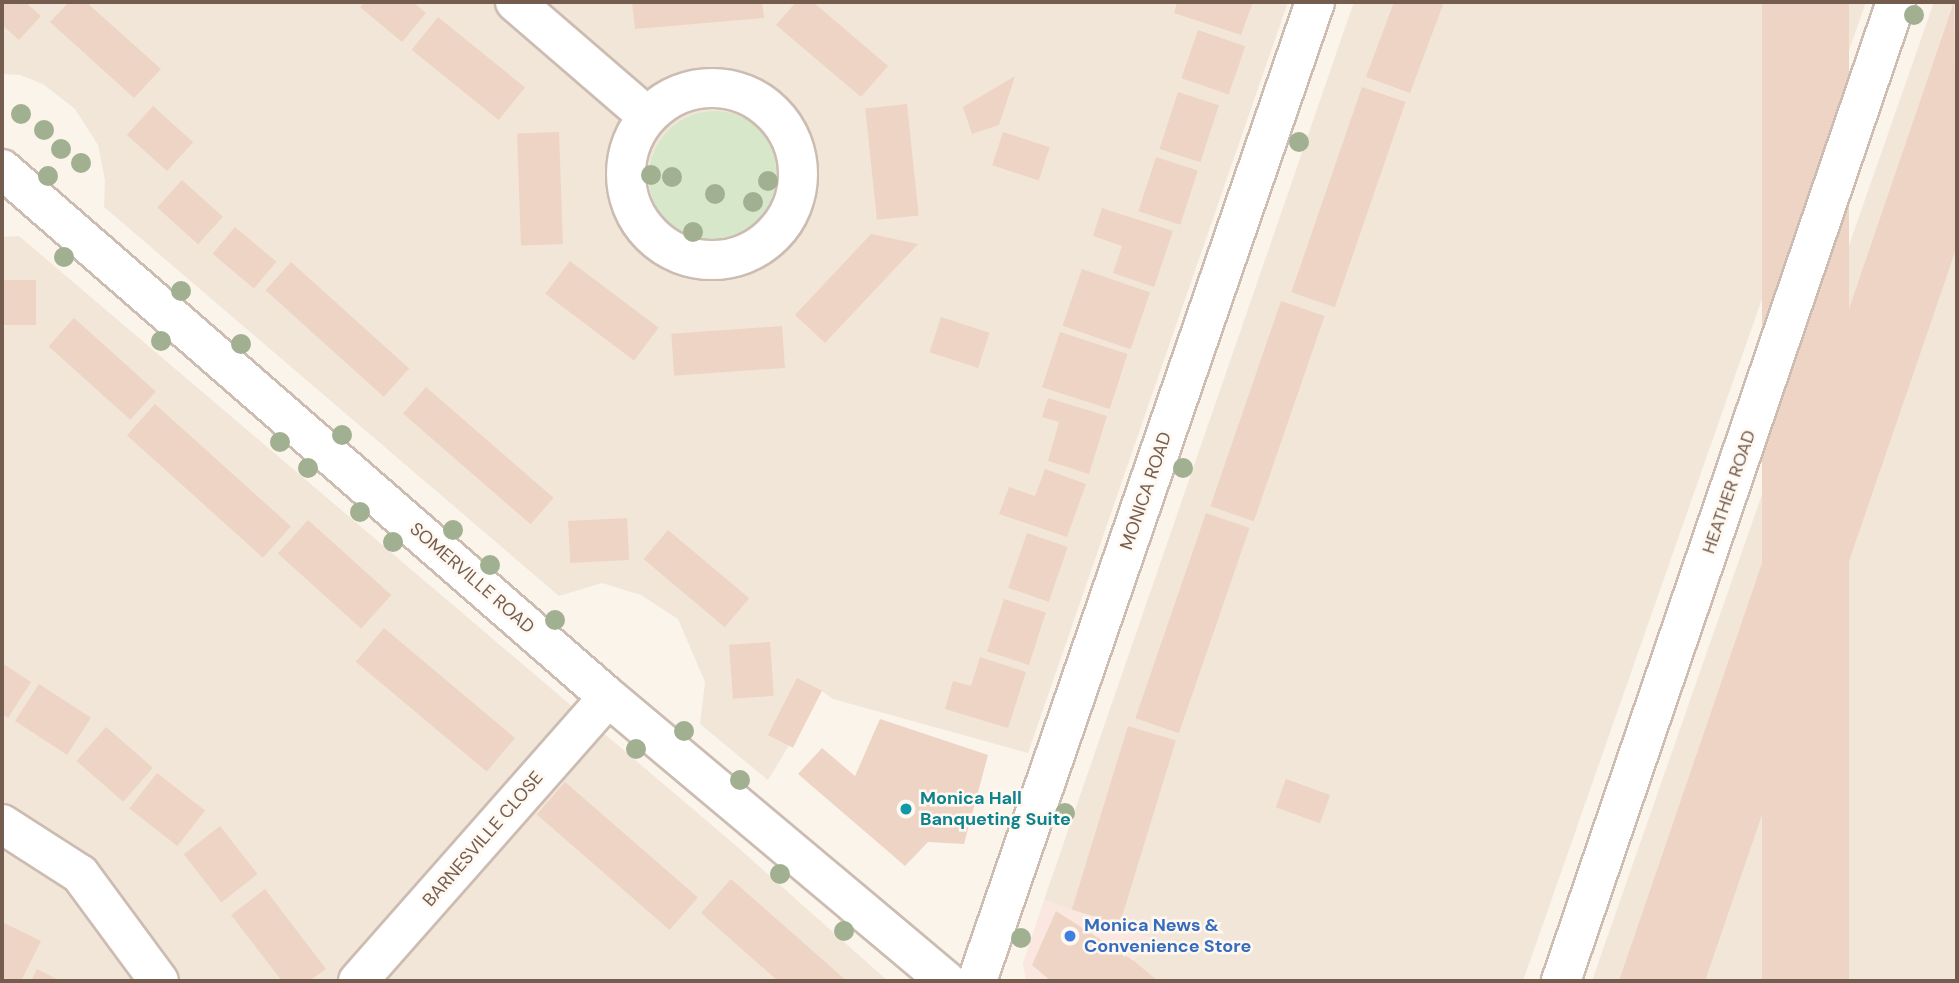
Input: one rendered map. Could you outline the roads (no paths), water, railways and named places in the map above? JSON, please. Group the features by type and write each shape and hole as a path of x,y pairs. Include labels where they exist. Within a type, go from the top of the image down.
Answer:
{"street":[{"path":"515,2 647,116"},
{"name":"MONICA ROAD","path":"977,981 1315,2"},
{"name":"HEATHER ROAD","path":"1561,981 1896,2"},
{"path":"712,87 748,94 777,116 796,148 799,184 788,218 764,246 730,260 694,260 660,245 644,228 636,218 625,184 628,148 647,116 676,95 712,87"},
{"name":"SOMERVILLE ROAD","path":"2,170 608,697 946,981"},
{"name":"BARNESVILLE CLOSE","path":"358,981 608,697"},
{"path":"2,824 80,874 159,981"}],"place":[{"name":"Monica Hall Banqueting Suite","path":"906,809"},
{"name":"Monica News & Convenience Store","path":"1070,936"}]}
